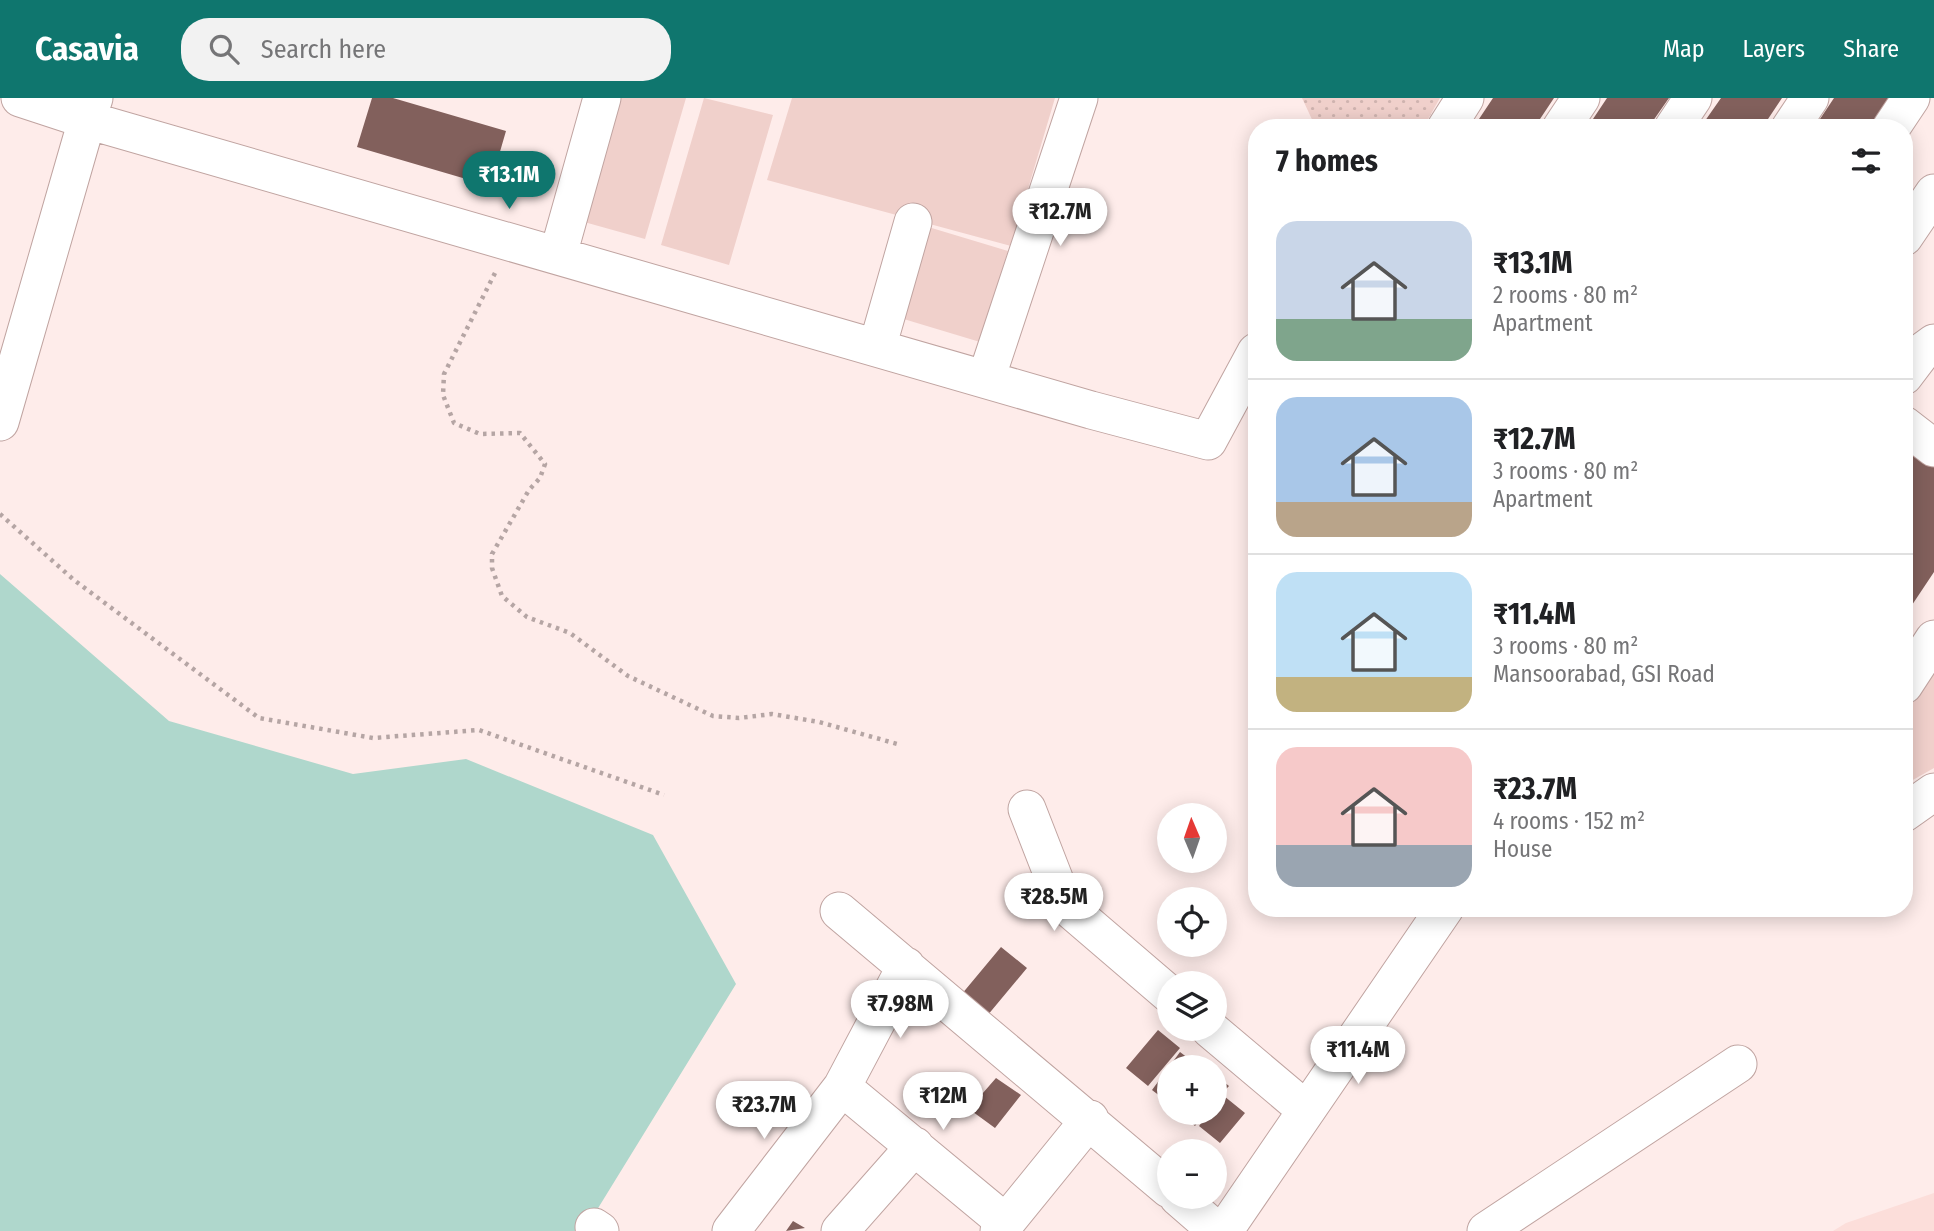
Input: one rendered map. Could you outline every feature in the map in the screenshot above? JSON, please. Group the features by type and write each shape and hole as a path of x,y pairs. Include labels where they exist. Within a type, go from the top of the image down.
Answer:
{"street":[{"path":"20,98 90,109 558,255 1208,441 1248,367"},
{"path":"558,255 602,98"},
{"path":"986,379 1079,98"},
{"path":"1452,119 1465,98"},
{"path":"1566,119 1581,98"},
{"path":"1679,119 1693,98"},
{"path":"1796,119 1810,98"},
{"path":"1897,119 1911,98"},
{"path":"0,422 90,109"},
{"path":"1913,224 1934,193"},
{"path":"877,348 914,222"},
{"path":"1913,432 1934,448"},
{"path":"1913,671 1934,639"},
{"path":"1913,807 1934,792"},
{"path":"1027,809 1064,904 1157,984"},
{"path":"839,911 1090,1119 1157,1178"},
{"path":"1224,1231 1439,917"},
{"path":"731,1231 842,1087 906,966"},
{"path":"1224,1041 1306,1111"},
{"path":"1486,1231 1738,1064"},
{"path":"842,1087 915,1146 1003,1227 1090,1119"},
{"path":"839,1231 915,1146"},
{"path":"1192,1209 1217,1231"}],"path":[{"path":"511,241 444,374 443,384 446,409 454,424 480,434 520,433 545,464 540,478 529,490 492,554 492,568 502,596 527,617 570,633 628,676 713,716 783,716 819,722 901,745"},
{"path":"0,514 74,580 259,718 373,738 479,730 664,795"}],"shaded area":[{"path":"613,98 686,98 645,239 577,220"},
{"path":"704,98 773,115 729,265 661,245"},
{"path":"792,98 1055,98 1011,246 767,180"},
{"path":"1302,98 1440,98 1428,119 1312,119"},
{"path":"925,226 1008,251 980,342 897,317"},
{"path":"1934,667 1934,768 1913,780 1913,670"},
{"path":"1934,1193 1934,1231 1833,1231 1846,1223"}],"water":[{"path":"0,574 169,721 353,774 466,759 653,835 736,984 584,1231 0,1231"}],"building":[{"path":"372,98 393,98 506,131 490,186 357,147"},
{"path":"1493,98 1554,98 1540,119 1479,119"},
{"path":"1607,98 1669,98 1654,119 1593,119"},
{"path":"1721,98 1782,98 1768,119 1706,119"},
{"path":"1834,98 1896,98 1882,119 1820,119"},
{"path":"1913,445 1934,459 1934,572 1913,604"},
{"path":"1001,947 1027,968 982,1022 956,1001"},
{"path":"1157,1031 1157,1041 1171,1041 1180,1048 1174,1055 1157,1055 1157,1075 1148,1086 1126,1068"},
{"path":"996,1078 1021,1095 995,1128 969,1109"},
{"path":"1227,1098 1245,1113 1223,1139 1215,1139 1199,1126 1227,1125"},
{"path":"793,1221 805,1228 786,1231"}]}
